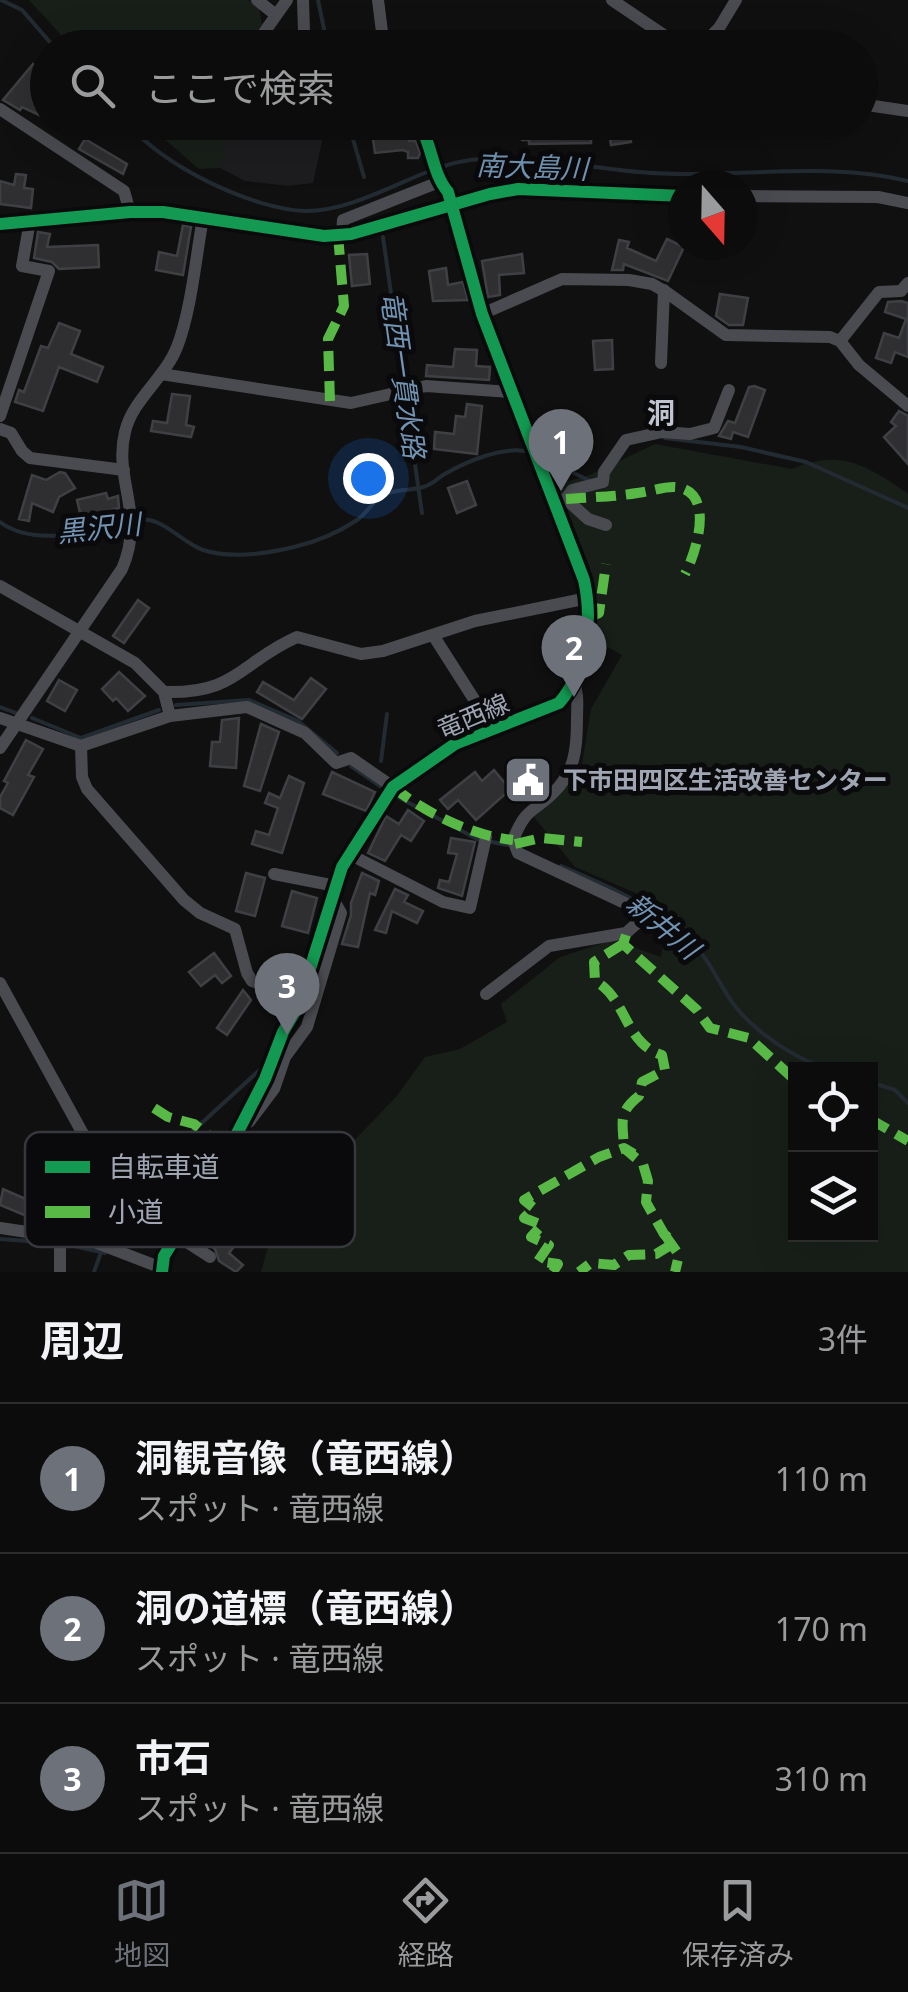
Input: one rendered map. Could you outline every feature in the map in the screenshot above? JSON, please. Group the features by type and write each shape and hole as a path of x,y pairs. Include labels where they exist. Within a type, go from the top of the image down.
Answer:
{"street":[{"path":"257,0 276,15"},
{"path":"265,30 287,0"},
{"path":"303,0 304,30"},
{"path":"378,0 382,30"},
{"path":"612,0 657,30"},
{"path":"717,30 736,0"},
{"path":"878,107 908,111"},
{"path":"0,109 30,129"},
{"path":"46,140 124,192 130,212"},
{"path":"425,140 439,182 448,192 482,314 510,392 561,499 588,598 590,621 573,681 578,693 576,753 571,771 552,794 530,809 514,840 518,853 644,912 626,934 549,946 486,994"},
{"path":"342,235 343,220 439,182"},
{"path":"0,224 130,212 342,235 518,189 668,195"},
{"path":"758,196 908,202"},
{"path":"0,748 122,569 130,551 132,514 122,447 128,421 178,346 203,218"},
{"path":"0,416 49,272 22,266 30,222"},
{"path":"482,314 562,279 652,284 726,334 840,341 859,366 908,406"},
{"path":"840,341 879,292 902,291 908,283"},
{"path":"661,362 664,290"},
{"path":"161,374 351,403 426,386 510,392"},
{"path":"561,499 572,490 604,477 626,440 662,432 690,434 714,428 730,390"},
{"path":"0,429 11,433 30,458 124,470"},
{"path":"561,499 588,519 606,526"},
{"path":"0,586 135,663 164,692 170,716"},
{"path":"164,692 213,688 297,638 361,654 475,621 588,598"},
{"path":"433,635 493,730"},
{"name":"竜西線","path":"238,1132 302,998 348,854 393,787 442,751 559,704 573,681"},
{"path":"0,718 82,746 170,716 247,706 305,733 336,763 351,758 393,787"},
{"path":"82,746 82,776 88,789 184,900 200,913 235,929 252,981 302,998"},
{"path":"348,854 443,902 470,908 485,840"},
{"path":"239,1132 274,1089 285,1057 307,1027 336,899 274,874"},
{"path":"0,983 82,1132"},
{"path":"0,1228 25,1233"},
{"path":"106,1247 162,1270"},
{"path":"195,1247 210,1257"}],"shaded area":[{"path":"29,0 248,0 259,8 262,24 258,30 56,30"},
{"path":"166,140 227,140 220,168 199,169"},
{"path":"185,140 322,140 313,183 288,186 245,181 220,168"},
{"path":"655,444 792,469 840,460 867,468 908,494 908,1272 261,1272 268,1247 355,1247 355,1139 396,1097 425,1057 460,1049 507,1022 501,1004 560,957 613,940 661,957 666,915 645,897 575,867 534,817 581,770 591,709 622,655 596,641 590,568 557,484 585,477"}],"building":[{"path":"30,68 30,111 22,107 20,110 3,100"},
{"path":"87,140 127,164 123,174 79,149"},
{"path":"373,140 416,141 420,153 418,158 408,158 408,152 403,150 375,153"},
{"path":"529,140 591,140 591,143 529,144"},
{"path":"610,140 631,140 631,142 611,145"},
{"path":"16,174 26,175 24,188 33,189 31,208 0,204 0,181 14,185"},
{"path":"183,225 191,227 183,275 156,270 159,252 177,256"},
{"path":"38,232 50,234 47,247 98,245 99,267 59,269 52,262 34,258"},
{"path":"668,239 668,260 678,260 668,281 624,264 623,270 612,270 619,240 629,242 627,248 656,261"},
{"path":"367,254 370,284 352,286 349,255"},
{"path":"522,254 524,273 499,275 500,295 488,297 482,261"},
{"path":"446,268 448,285 463,282 468,300 433,301 429,271"},
{"path":"720,294 748,298 743,325 729,325 716,316"},
{"path":"888,302 908,303 908,357 895,352 891,363 876,358 884,333 899,338 906,319 885,312"},
{"path":"59,323 80,331 71,354 103,367 97,382 59,367 43,411 15,402 19,390 24,392 41,346 48,348"},
{"path":"612,340 613,369 595,370 593,341"},
{"path":"455,349 477,350 476,366 490,367 489,380 426,376 427,365 453,367"},
{"path":"749,387 765,390 748,437 733,432 731,439 719,436 728,421 735,423"},
{"path":"172,394 190,396 186,425 194,427 191,437 151,431 153,421 167,423"},
{"path":"467,404 482,406 477,454 434,449 435,432 454,434 456,416 465,417"},
{"path":"899,411 908,416 908,464 884,437 896,426 891,422"},
{"path":"60,472 75,488 59,497 53,512 32,503 29,521 19,519 32,475 46,480"},
{"path":"467,481 476,505 457,513 448,488"},
{"path":"106,493 108,499 118,496 119,508 81,517 77,500"},
{"path":"138,600 149,608 124,643 113,636"},
{"path":"119,672 145,696 128,711 102,689"},
{"path":"311,678 326,689 302,719 257,692 263,682 294,700"},
{"path":"59,680 77,690 65,711 47,701"},
{"path":"239,718 236,768 210,766 212,742 220,742 222,720"},
{"path":"261,724 279,732 260,791 244,786"},
{"path":"26,740 43,749 28,775 34,777 13,815 0,808 0,797 8,783 4,781"},
{"path":"539,765 546,780 517,794 514,786 476,820 458,800 448,809 440,800 475,772 482,781 494,770 504,782"},
{"path":"332,772 375,792 366,811 323,794"},
{"path":"289,776 304,783 282,853 252,844 256,831 269,835 278,808 265,803 269,793 280,798"},
{"path":"408,810 424,821 411,841 401,835 385,861 368,853 386,816 399,824"},
{"path":"451,838 475,842 462,896 438,888 440,880 449,882 457,854 448,853"},
{"path":"246,873 265,878 255,916 236,911"},
{"path":"362,873 379,881 375,895 370,893 358,947 342,944"},
{"path":"395,889 408,895 404,902 423,911 417,923 392,911 386,933 375,930"},
{"path":"292,891 317,898 308,933 282,926"},
{"path":"214,953 231,976 222,983 215,975 201,986 189,972"},
{"path":"243,990 251,1000 227,1035 217,1028"},
{"path":"3,1189 25,1199 25,1215 0,1205"},
{"path":"212,1247 234,1247 229,1253 243,1265 236,1272 219,1261"}],"waterway":[{"name":"南大島川","path":"1,0 22,10 39,30"},
{"name":"竜西一貫水路","path":"318,0 324,30"},
{"name":"南大島川","path":"145,140 208,182 285,209 338,207 432,170"},
{"name":"竜西一貫水路","path":"353,140 364,177"},
{"name":"南大島川","path":"441,167 464,161 514,158 673,174 808,171 908,181"},
{"name":"竜西一貫水路","path":"383,237 404,385"},
{"name":"竜西一貫水路","path":"405,395 422,513"},
{"name":"黒沢川","path":"665,438 741,447 806,462 908,508"},
{"name":"黒沢川","path":"135,520 153,521 214,553 271,552 343,529 384,495 426,486 473,460 509,451 530,452"},
{"name":"黒沢川","path":"544,458 588,480"},
{"name":"黒沢川","path":"0,522 14,530 45,536 126,522"},
{"name":"新井川","path":"176,705 249,700 298,721 337,753"},
{"name":"新井川","path":"0,707 16,713"},
{"name":"新井川","path":"32,718 81,738 159,710"},
{"name":"竜西一貫水路","path":"381,761 387,714"},
{"name":"新井川","path":"351,766 383,788"},
{"name":"新井川","path":"396,796 477,839 507,845"},
{"name":"新井川","path":"561,866 616,891 667,921 703,955 744,1017 766,1036 810,1062"},
{"name":"竜西一貫水路","path":"339,901 343,887"},
{"name":"竜西一貫水路","path":"192,1132 264,1066"},
{"name":"新井川","path":"878,1085 895,1090 908,1103"},
{"path":"0,1239 25,1241"},
{"path":"79,1247 105,1253"},
{"name":"竜西一貫水路","path":"94,1272 100,1255"}],"marked path":[{"path":"330,401 328,339 344,306 338,235"},
{"path":"566,499 671,487 688,491 696,500 700,524 685,574"},
{"path":"589,617 599,613 606,564"},
{"path":"393,787 450,822 513,840"},
{"path":"515,844 541,838 582,842"},
{"path":"626,935 623,944 697,1010 710,1028 749,1038 788,1074"},
{"path":"623,944 594,962 595,981 614,998 640,1041 662,1055 665,1070 642,1082 639,1096 624,1113 624,1148 634,1154"},
{"path":"154,1108 204,1132"},
{"path":"878,1124 908,1141"},
{"path":"553,1272 558,1264 538,1261 549,1245 531,1237 542,1225 524,1218 534,1208 524,1200 599,1157 624,1148 643,1164 648,1181 646,1202 664,1234 674,1243 656,1254 629,1255 614,1265 591,1263 579,1272"},
{"path":"665,1235 679,1255 675,1272"}],"cycle path":[{"path":"238,1132 298,1007 342,867 393,787 455,744 559,703 582,661 588,612 584,580 482,314 448,192 438,176 426,140"},
{"path":"0,224 163,212 324,236 351,234 518,189 668,195"},
{"path":"162,1272 169,1247"}],"place":[{"name":"洞観音像（竜西線）","path":"561,491"},
{"name":"洞の道標（竜西線）","path":"574,697"},
{"name":"下市田四区生活改善センター","path":"528,780"},
{"name":"市石","path":"287,1035"}],"district":[{"name":"洞","path":"661,413"}]}
